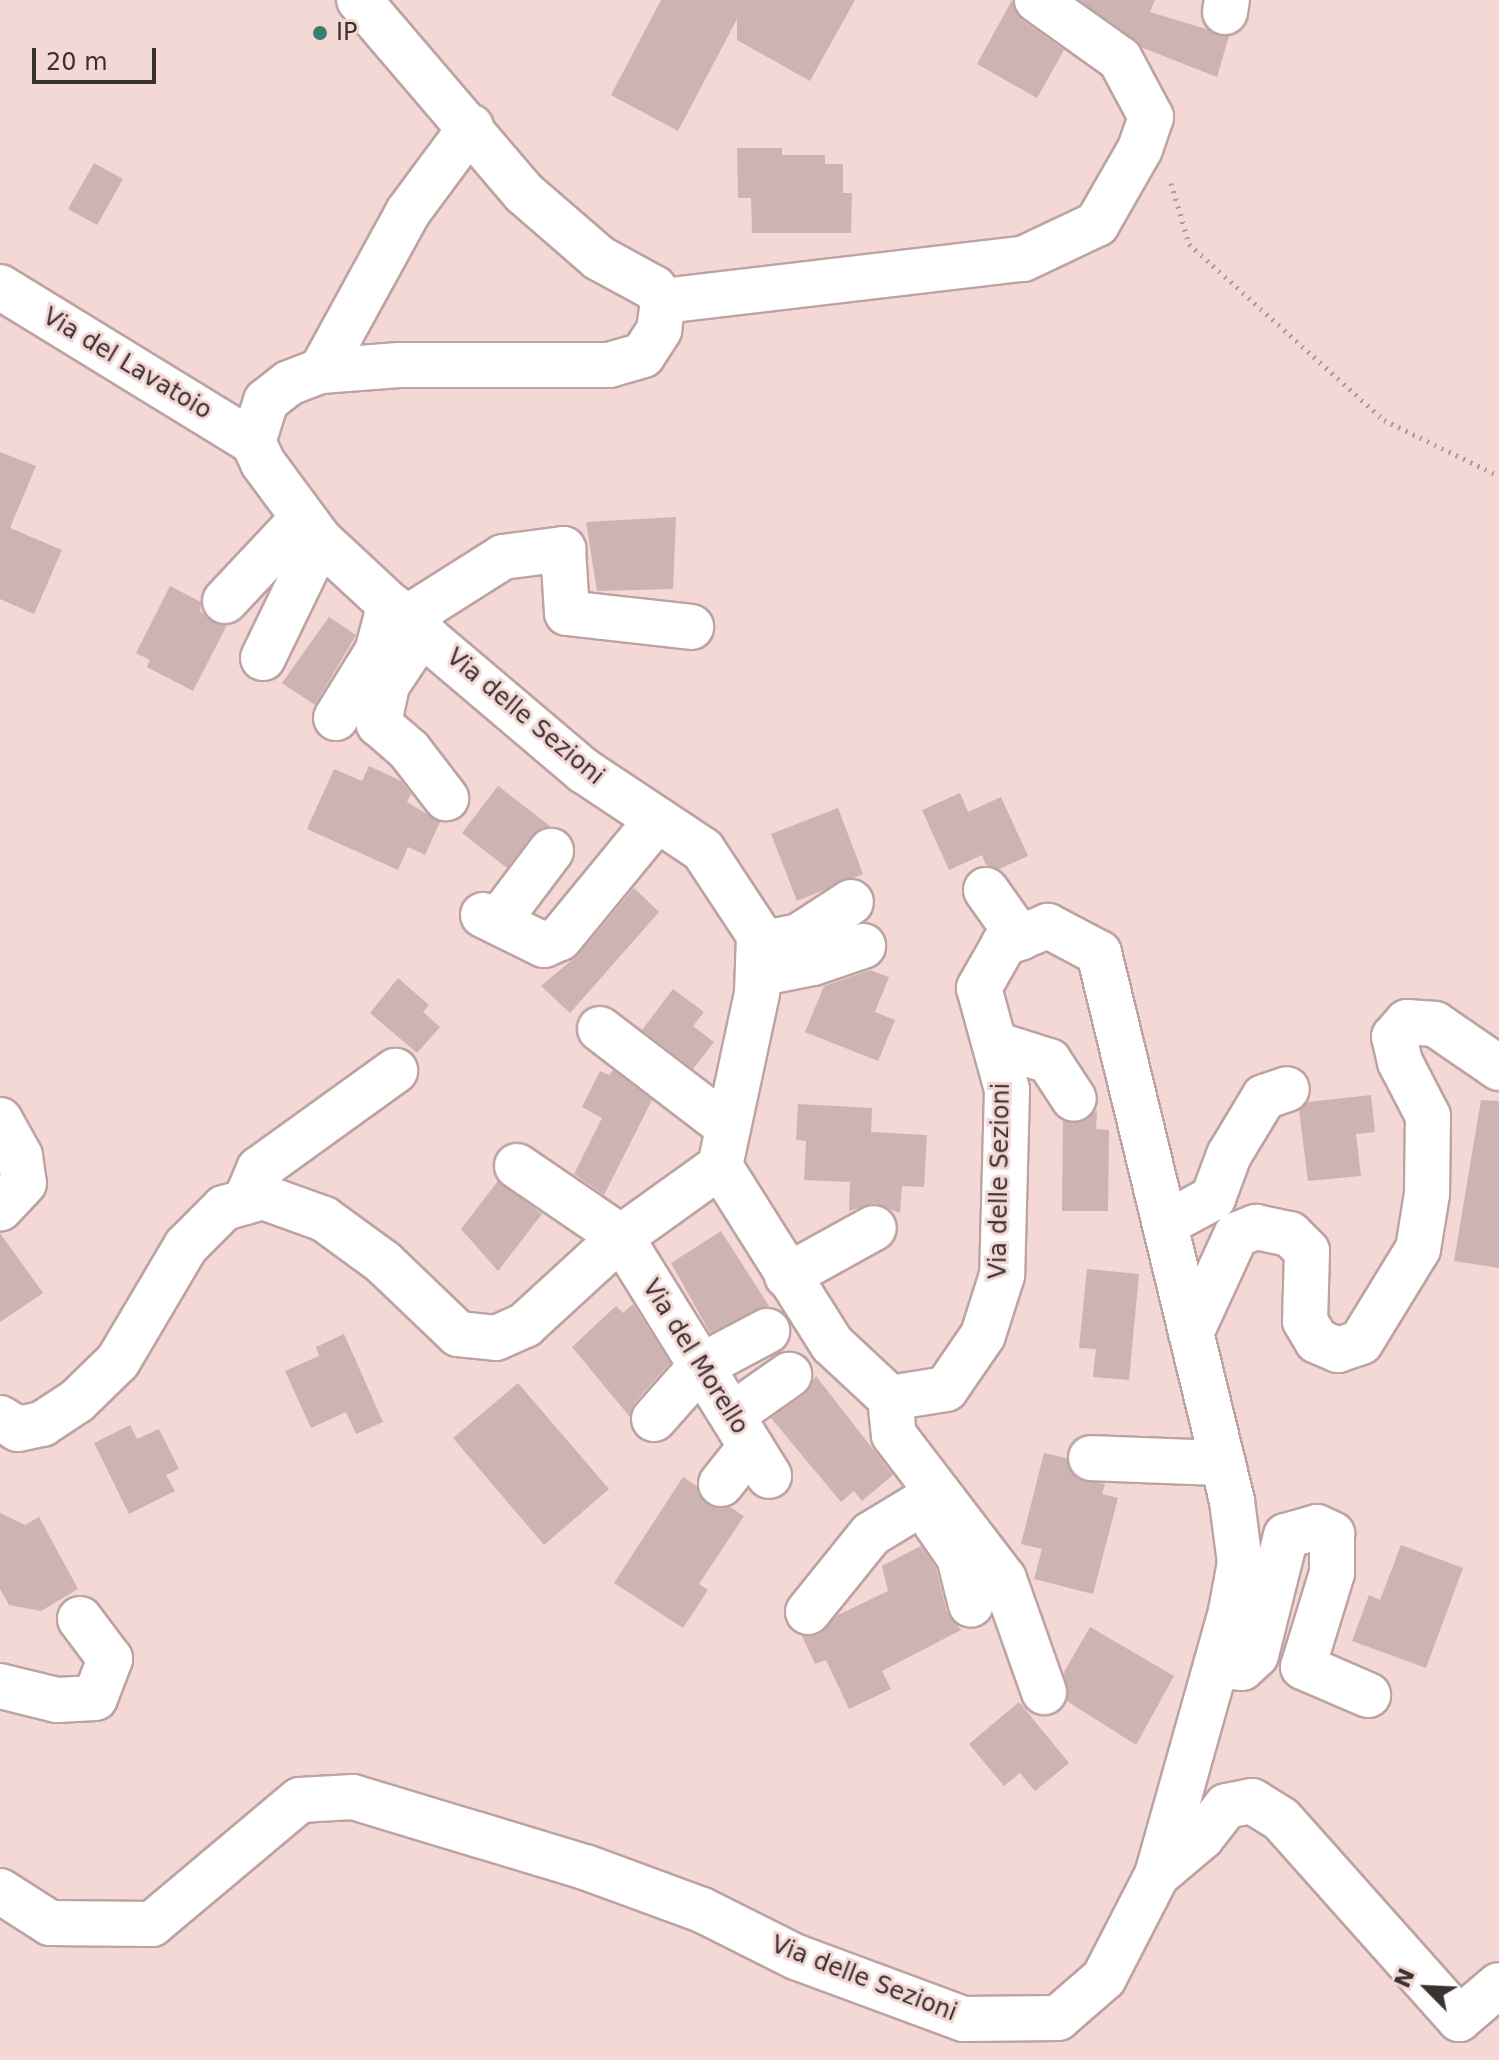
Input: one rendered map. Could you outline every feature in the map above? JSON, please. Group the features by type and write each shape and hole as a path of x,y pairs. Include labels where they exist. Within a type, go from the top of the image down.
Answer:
{"street":[{"path":"253,442 266,401 289,383 321,371 399,365 609,365 643,355 659,330 663,301 654,288 599,258 524,193 471,127 359,0"},
{"path":"663,301 1023,259 1097,224 1140,149 1151,117 1120,59 1037,0"},
{"path":"321,371 408,212 471,127"},
{"name":"Via del Lavatoio","path":"0,287 253,442"},
{"name":"Via delle Sezioni","path":"253,442 311,529 407,619 584,771 703,850 759,935 758,959"},
{"path":"225,601 311,529"},
{"path":"263,658 311,529"},
{"path":"336,718 377,652 386,618 407,619 503,557 563,549 567,613 691,627"},
{"path":"407,619 379,724 409,750 446,798"},
{"path":"551,851 491,918 544,945 560,938 657,820"},
{"path":"986,890 1020,938"},
{"path":"758,959 851,902"},
{"name":"Via delle Sezioni","path":"0,1891 50,1923 152,1924 300,1800 353,1797 585,1867 702,1910 796,1957 964,2019 1058,2018 1104,1978 1157,1875 1216,1666 1240,1563 1223,1463 1191,1333 1163,1287 1165,1224 1099,953 1048,926 1004,944 979,988 1007,1090 1002,1275 983,1335 946,1389 890,1398"},
{"path":"758,959 813,963 863,946"},
{"path":"0,1418 18,1429 42,1424 77,1401 118,1361 186,1246 224,1208 263,1197 324,1219 383,1262 458,1334 496,1338 525,1325 724,1146 758,959"},
{"path":"1191,1333 1236,1235 1256,1227 1290,1234 1307,1251 1305,1321 1317,1341 1338,1350 1361,1342 1418,1249 1427,1194 1428,1116 1400,1062 1394,1037 1407,1022 1435,1024 1499,1068"},
{"path":"616,1027 724,1146 787,1276 832,1344 890,1398 894,1435 959,1557 971,1605"},
{"path":"995,1044 1049,1061 1074,1099"},
{"path":"245,1202 259,1169 395,1071"},
{"path":"1165,1224 1213,1198 1229,1155 1264,1097 1287,1089"},
{"path":"0,1120 20,1156 24,1183 0,1209"},
{"path":"517,1166 621,1237"},
{"path":"787,1276 874,1228"},
{"name":"Via del Morello","path":"621,1237 751,1446"},
{"path":"654,1419 701,1366 767,1331"},
{"path":"721,1484 751,1446 789,1375"},
{"path":"1091,1458 1223,1463"},
{"path":"808,1612 871,1534 929,1499"},
{"path":"929,1499 1004,1579 1044,1692"},
{"path":"1216,1666 1242,1668 1256,1655 1286,1536 1317,1527 1332,1534 1332,1573 1303,1667 1368,1695"},
{"path":"0,1686 57,1700 95,1698 110,1659 80,1619"},
{"path":"1157,1875 1202,1837 1226,1806 1252,1801 1281,1819 1459,2019 1499,1985"}],"path":[{"path":"1151,117 1189,244 1384,420 1499,476"}],"building":[{"path":"661,0 855,0 810,81 737,40 737,19 678,131 611,95"},
{"path":"1012,0 1022,20 1064,50 1037,98 977,64"},
{"path":"1080,0 1155,0 1150,12 1229,36 1217,77 1143,48"},
{"path":"737,148 782,148 782,155 825,155 825,164 843,164 843,193 852,193 851,233 752,233 751,198 738,198"},
{"path":"94,163 123,179 97,225 68,209"},
{"path":"0,452 36,466 10,528 62,550 34,614 0,599"},
{"path":"676,517 673,589 597,591 586,522"},
{"path":"170,586 201,602 200,611 209,620 227,625 193,691 147,667 150,660 136,653"},
{"path":"329,617 356,635 315,705 282,683"},
{"path":"369,766 401,781 411,794 407,802 440,822 425,855 408,847 398,870 307,829 334,769 362,781"},
{"path":"498,786 550,826 532,835 507,868 462,833"},
{"path":"960,793 968,812 1001,797 1028,856 999,869 986,865 982,855 949,870 922,810"},
{"path":"838,808 863,874 797,901 771,834"},
{"path":"634,888 659,912 570,1013 541,986 579,954"},
{"path":"870,970 889,977 875,1012 895,1020 878,1061 805,1032 824,986"},
{"path":"398,978 429,1005 423,1012 440,1027 417,1053 370,1013"},
{"path":"673,989 704,1012 693,1026 714,1042 693,1069 642,1030"},
{"path":"613,1070 652,1100 604,1195 574,1174 602,1118 582,1107 600,1071 609,1075"},
{"path":"1371,1095 1375,1132 1356,1134 1361,1176 1308,1181 1299,1110 1308,1102"},
{"path":"1481,1100 1499,1101 1499,1268 1454,1261"},
{"path":"798,1104 872,1108 871,1132 927,1135 924,1187 902,1186 900,1213 875,1203 849,1211 850,1182 804,1180 806,1141 796,1140"},
{"path":"1097,1110 1096,1129 1109,1130 1108,1211 1062,1211 1063,1121 1087,1120"},
{"path":"498,1181 542,1214 498,1271 461,1229"},
{"path":"721,1231 769,1306 710,1333 671,1263"},
{"path":"0,1233 43,1293 0,1322"},
{"path":"1087,1269 1139,1274 1129,1380 1093,1377 1096,1349 1079,1348"},
{"path":"633,1304 670,1363 635,1402 630,1417 572,1347 616,1306 623,1313"},
{"path":"344,1334 383,1422 356,1434 346,1412 311,1428 285,1371 319,1356 316,1347"},
{"path":"816,1376 893,1475 862,1501 854,1491 841,1502 771,1418 804,1395"},
{"path":"518,1383 609,1489 544,1545 453,1438"},
{"path":"130,1425 137,1439 159,1429 179,1469 166,1475 175,1491 129,1514 94,1443"},
{"path":"1044,1453 1066,1458 1077,1479 1105,1484 1102,1494 1118,1498 1093,1594 1034,1579 1042,1549 1021,1544"},
{"path":"683,1477 697,1486 706,1504 730,1507 744,1516 699,1584 708,1590 683,1628 614,1583"},
{"path":"0,1513 25,1525 39,1517 78,1589 41,1611 9,1605 0,1589"},
{"path":"1401,1545 1463,1568 1426,1668 1352,1641 1369,1595 1380,1600"},
{"path":"921,1546 936,1568 947,1612 961,1630 882,1671 891,1689 849,1709 826,1660 815,1664 802,1636 818,1635 838,1615 888,1591 882,1566"},
{"path":"1090,1627 1174,1676 1136,1745 1067,1701 1064,1672"},
{"path":"1019,1702 1069,1763 1035,1791 1020,1773 1004,1786 969,1744"}],"place":[{"name":"IP","path":"320,33"}]}
